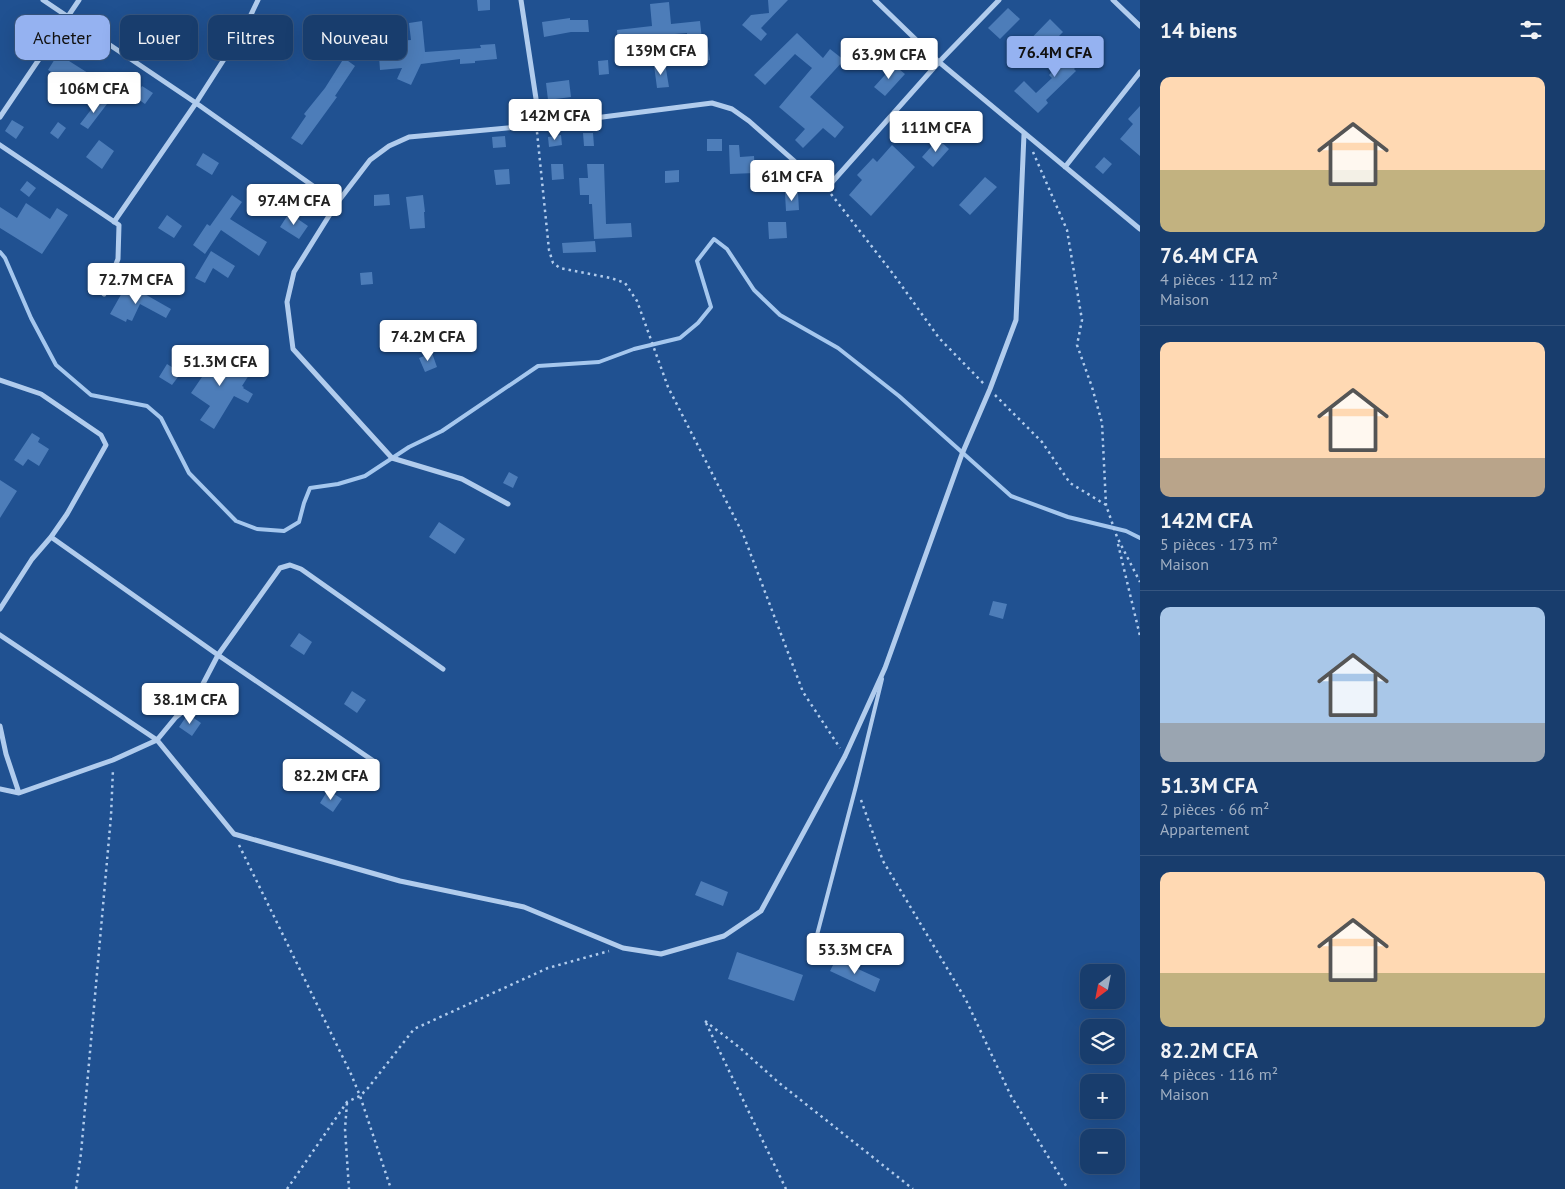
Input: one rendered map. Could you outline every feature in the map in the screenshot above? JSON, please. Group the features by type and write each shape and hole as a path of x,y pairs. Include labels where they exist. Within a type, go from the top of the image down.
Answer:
{"street":[{"path":"43,0 66,15"},
{"path":"69,15 79,0"},
{"path":"114,222 246,25 258,0"},
{"path":"521,0 538,126"},
{"path":"875,0 939,62 1140,230"},
{"path":"508,504 462,479 392,458 292,349 287,302 294,272 337,203 370,160 389,146 409,137 538,126 712,103 732,109 749,121 826,189 939,62 1000,0"},
{"path":"1113,0 1140,26"},
{"path":"110,44 196,102 337,203"},
{"path":"0,117 38,60"},
{"path":"1065,166 1140,72"},
{"path":"0,635 157,740 234,834 400,882 524,907 623,948 661,954 724,936 761,912 845,756 885,668 962,454 990,389 1016,320 1024,134"},
{"path":"0,145 119,225 118,259 104,294"},
{"path":"0,380 41,394 101,435 106,445 67,514 32,559 0,609"},
{"path":"50,537 218,656 375,762"},
{"path":"0,789 19,793 113,760 157,740 176,717 193,703 218,656 280,568 290,565 301,569 443,669"},
{"path":"0,726 6,754 19,793"}],"lane":[{"path":"812,954 885,668"}],"path":[{"path":"538,126 549,250 553,263 560,268 625,283 637,300 668,387 743,534 804,692 845,756"},
{"path":"1032,151 1067,230 1082,320 1077,345 1102,423 1106,505 1117,537 1140,636"},
{"path":"826,189 894,275 939,338 1042,442 1070,483 1106,505"},
{"path":"1117,537 1140,582"},
{"path":"76,1189 86,1104 113,760"},
{"path":"856,786 883,861 966,1000 1011,1096 1068,1189"},
{"path":"234,834 360,1096 391,1189"},
{"path":"287,1189 347,1102 360,1096 368,1088 414,1029 548,968 623,948"},
{"path":"786,1189 705,1021 739,1047 778,1082 913,1189"},
{"path":"347,1102 345,1129 349,1189"}],"building":[{"path":"477,0 490,0 490,10 478,11"},
{"path":"768,0 788,0 761,28 767,34 761,41 742,25 751,15 769,13"},
{"path":"669,2 671,24 700,21 702,39 707,39 710,60 692,62 687,33 663,35 663,42 618,43 617,30 652,26 650,4"},
{"path":"1008,8 1020,19 1000,39 988,28"},
{"path":"570,18 570,20 588,20 589,32 571,32 544,37 542,22"},
{"path":"1050,19 1063,32 1038,57 1036,55 1027,64 1017,53"},
{"path":"422,21 425,52 481,48 480,45 495,44 497,59 460,64 460,59 421,64 411,85 397,79 402,68 380,70 379,60 407,60 407,40 411,40 409,23"},
{"path":"797,33 823,58 830,49 844,60 810,97 844,127 835,138 823,128 803,148 795,140 805,129 779,107 812,68 795,54 765,85 754,75"},
{"path":"1085,38 1095,48 1074,69 1076,71 1046,100 1048,103 1038,113 1014,91 1024,81 1036,93 1052,78 1049,75"},
{"path":"54,60 67,60 88,73 81,83 65,74 62,78 48,70"},
{"path":"343,60 347,60 355,66 335,96 337,97 302,145 291,138 306,116 304,114 325,88"},
{"path":"608,60 609,74 599,75 598,61"},
{"path":"665,63 669,87 657,88 654,65"},
{"path":"894,65 905,74 885,96 874,87"},
{"path":"569,80 571,97 548,100 546,83"},
{"path":"142,86 153,93 145,104 135,97"},
{"path":"100,98 107,104 88,129 80,124"},
{"path":"1140,106 1140,156 1120,139 1133,124 1128,119"},
{"path":"12,120 24,127 16,139 5,131"},
{"path":"58,122 66,128 58,139 50,133"},
{"path":"583,133 593,133 594,146 584,146"},
{"path":"561,135 562,145 549,147 548,137"},
{"path":"505,136 506,147 493,148 492,137"},
{"path":"707,139 722,139 722,151 707,151"},
{"path":"938,139 949,149 933,167 922,157"},
{"path":"99,140 114,151 102,169 86,157"},
{"path":"729,145 739,145 740,157 754,156 755,173 730,174"},
{"path":"892,145 915,167 871,216 849,195 862,180 857,175 873,158 877,162"},
{"path":"203,153 219,163 212,175 196,165"},
{"path":"1104,157 1112,164 1103,174 1095,167"},
{"path":"551,164 563,164 564,179 552,180"},
{"path":"587,164 604,164 606,224 631,223 632,237 594,239 592,204 589,204 589,195 580,195 579,178 588,178"},
{"path":"509,169 510,184 496,185 494,170"},
{"path":"679,170 679,182 665,183 665,171"},
{"path":"985,177 997,187 970,215 959,205"},
{"path":"27,181 36,188 29,197 20,190"},
{"path":"785,193 798,193 799,210 786,211"},
{"path":"389,194 390,205 374,206 374,195"},
{"path":"232,195 242,202 230,219 267,242 259,256 221,230 205,254 193,245 207,224 210,226"},
{"path":"423,195 425,228 410,229 406,197"},
{"path":"26,203 50,219 57,208 68,215 42,254 0,228 0,207 17,218"},
{"path":"289,213 308,226 299,239 280,227"},
{"path":"167,215 182,226 174,238 158,228"},
{"path":"768,222 786,222 787,238 769,239"},
{"path":"595,241 596,252 563,253 562,243"},
{"path":"211,251 235,266 228,278 213,268 205,283 195,278"},
{"path":"372,272 373,284 361,285 360,273"},
{"path":"127,284 171,309 166,318 140,304 132,321 127,319 126,322 110,314"},
{"path":"432,353 437,367 425,372 419,358"},
{"path":"196,354 209,363 208,366 228,377 243,355 256,364 242,386 253,394 248,403 234,396 214,429 200,420 210,406 191,393 202,377 188,367"},
{"path":"167,364 181,373 172,385 159,377"},
{"path":"32,433 40,438 38,442 49,449 39,466 28,459 23,466 14,460"},
{"path":"509,472 518,477 513,488 503,483"},
{"path":"0,480 17,491 0,518"},
{"path":"439,522 465,539 455,554 429,537"},
{"path":"993,601 1007,604 1003,619 989,615"},
{"path":"299,633 312,642 304,655 290,646"},
{"path":"352,691 366,700 357,713 344,704"},
{"path":"188,714 201,723 192,736 179,727"},
{"path":"328,790 342,799 333,812 320,803"},
{"path":"701,881 728,892 723,906 695,895"},
{"path":"737,952 803,975 794,1001 728,979"},
{"path":"836,959 880,979 875,992 830,971"}],"waterway":[{"path":"0,252 5,258 31,318 56,365 91,395 147,406 161,418 189,473 236,521 257,529 284,531 299,522 310,488 338,484 365,476 409,447 442,431 538,366 599,362 634,349 680,338 698,323 711,307 697,261 714,239 727,249 754,290 780,315 838,348 899,396 1011,496 1068,517 1126,531 1140,538"}]}
